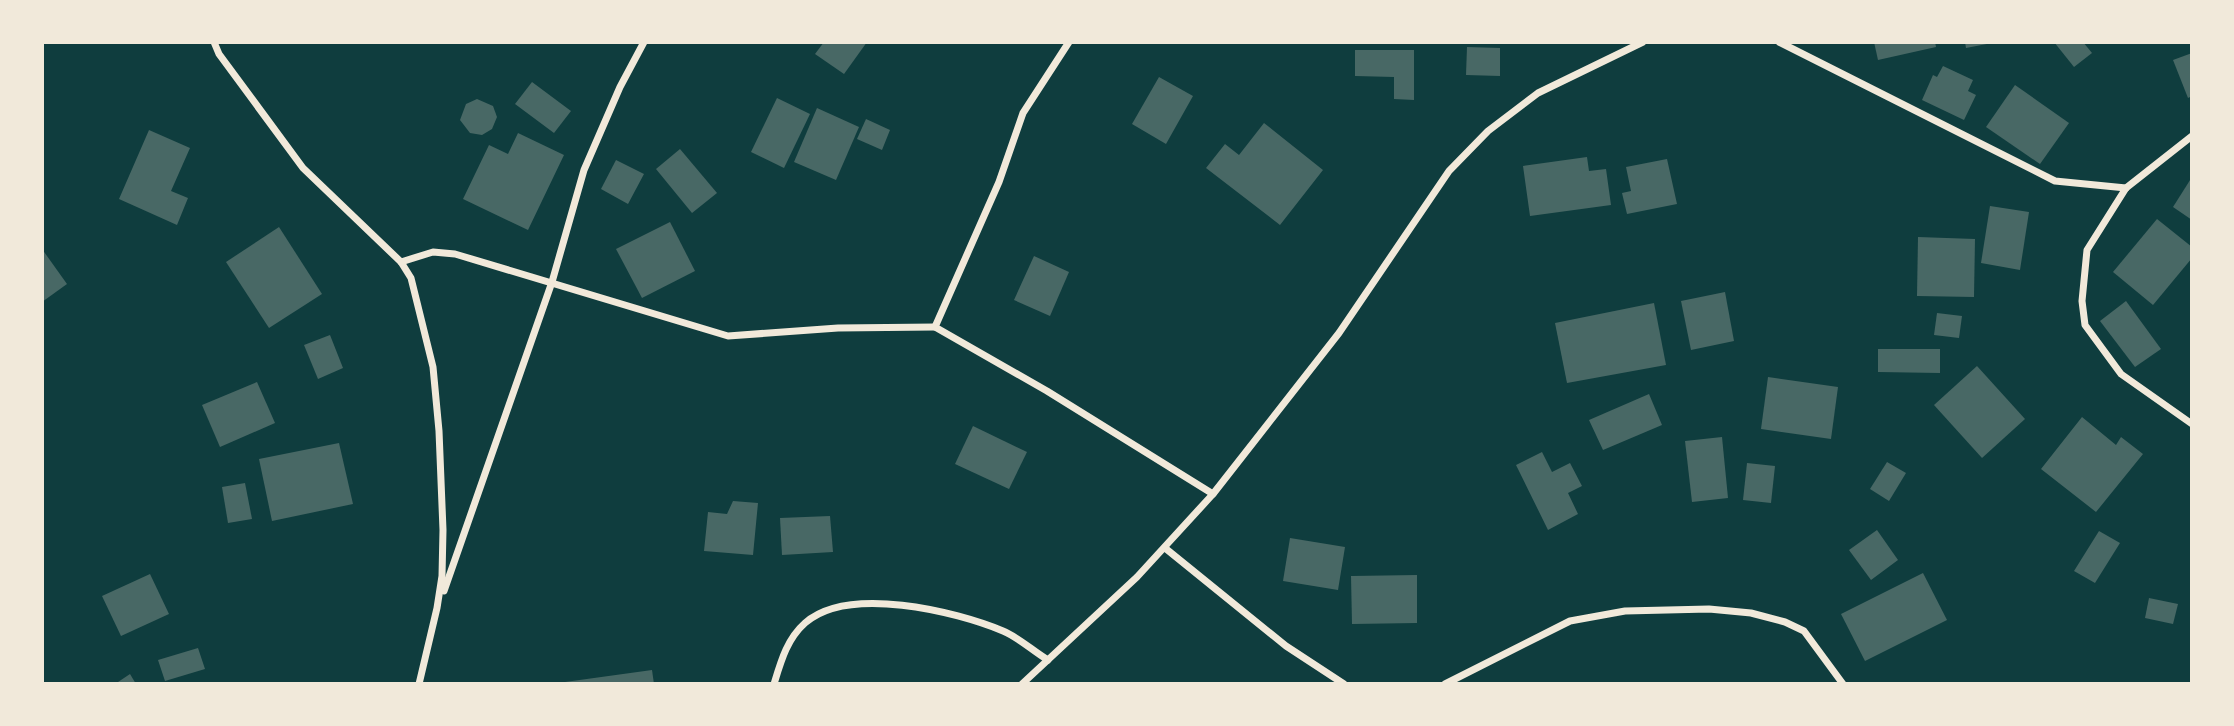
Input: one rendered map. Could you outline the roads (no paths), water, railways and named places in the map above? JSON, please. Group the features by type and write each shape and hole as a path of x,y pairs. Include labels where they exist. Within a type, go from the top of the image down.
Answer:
{"street":[{"path":"214,42 219,54 303,168 401,262 411,278 433,367 439,431 443,530 438,608"},
{"path":"419,684 438,608 552,282 584,170 620,87 644,42"},
{"path":"935,327 999,182 1023,113 1069,42"},
{"path":"1022,684 1137,577 1213,494 1339,333 1449,171 1488,131 1538,93 1643,42"},
{"path":"1779,42 2055,181 2126,188"},
{"path":"2192,136 2126,188 2087,250 2082,301 2085,325 2121,374 2192,424"},
{"path":"401,262 433,252 455,254 728,336 838,328 935,327 1047,391 1213,494"},
{"path":"1164,548 1286,646 1344,684"},
{"path":"774,684 784,649 806,622 843,604 891,604 954,613 1005,632 1048,660"},
{"path":"1445,684 1570,621 1625,611 1709,609 1751,613 1785,622 1804,631 1843,684"}]}
